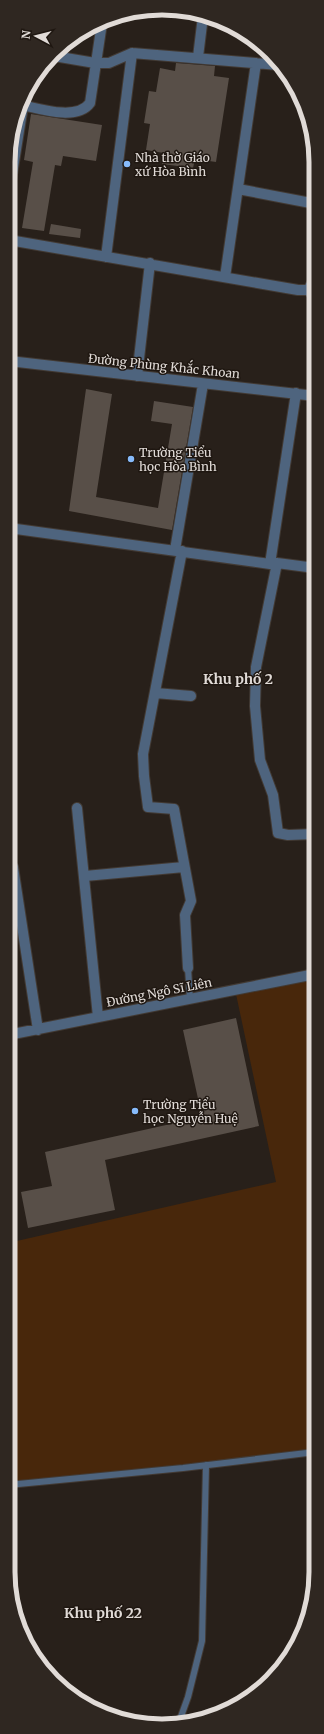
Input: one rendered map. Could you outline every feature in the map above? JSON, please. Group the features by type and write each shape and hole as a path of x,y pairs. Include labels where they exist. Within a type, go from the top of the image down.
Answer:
{"street":[{"path":"198,57 202,21"},
{"path":"26,107 62,113 74,112 87,107 90,103 101,28"},
{"path":"106,257 132,53"},
{"path":"59,57 95,63 109,63 132,53 198,57 272,64"},
{"path":"225,277 256,63"},
{"path":"15,153 18,134"},
{"path":"238,189 309,203"},
{"path":"15,241 150,263 298,290 308,290"},
{"path":"137,376 150,263"},
{"name":"Đường Phùng Khắc Khoan","path":"15,361 203,384 309,395"},
{"path":"188,968 185,915 191,901 174,809 148,807 143,754 155,693 179,550 203,384"},
{"path":"296,393 273,563 256,667 255,706 260,760 273,795 278,833 288,835 309,834"},
{"path":"15,529 309,567"},
{"path":"155,693 191,696"},
{"path":"77,808 98,1017"},
{"path":"85,876 184,867"},
{"path":"15,880 38,1030"},
{"name":"Đường Ngô Sĩ Liên","path":"15,1035 309,975"}],"lane":[{"path":"188,968 190,999"},
{"path":"15,1484 206,1465 309,1453"},
{"path":"180,1718 188,1697 202,1641 206,1465"}],"shaded area":[{"path":"309,980 309,1450 179,1465 15,1481 15,1241 276,1182 236,994"}],"building":[{"path":"176,63 215,66 214,76 229,78 216,162 195,159 193,168 162,164 164,153 146,150 150,124 144,123 149,91 156,92 160,68 175,71"},
{"path":"31,114 102,125 96,161 63,156 61,166 55,165 44,231 22,228 33,162 24,160"},
{"path":"51,224 81,229 80,238 49,234"},
{"path":"86,389 112,394 96,497 158,508 172,424 151,421 154,401 193,407 172,530 69,511"},
{"path":"236,1018 259,1126 105,1160 115,1210 28,1228 21,1192 52,1186 45,1152 202,1117 183,1030"}],"place":[{"name":"Nhà thờ Giáo xứ Hòa Bình","path":"127,164"},
{"name":"Trường Tiểu học Hòa Bình","path":"131,459"},
{"name":"Trường Tiểu học Nguyễn Huệ","path":"135,1111"}],"district":[{"name":"Khu phố 2","path":"238,679"},
{"name":"Khu phố 22","path":"103,1613"}]}
